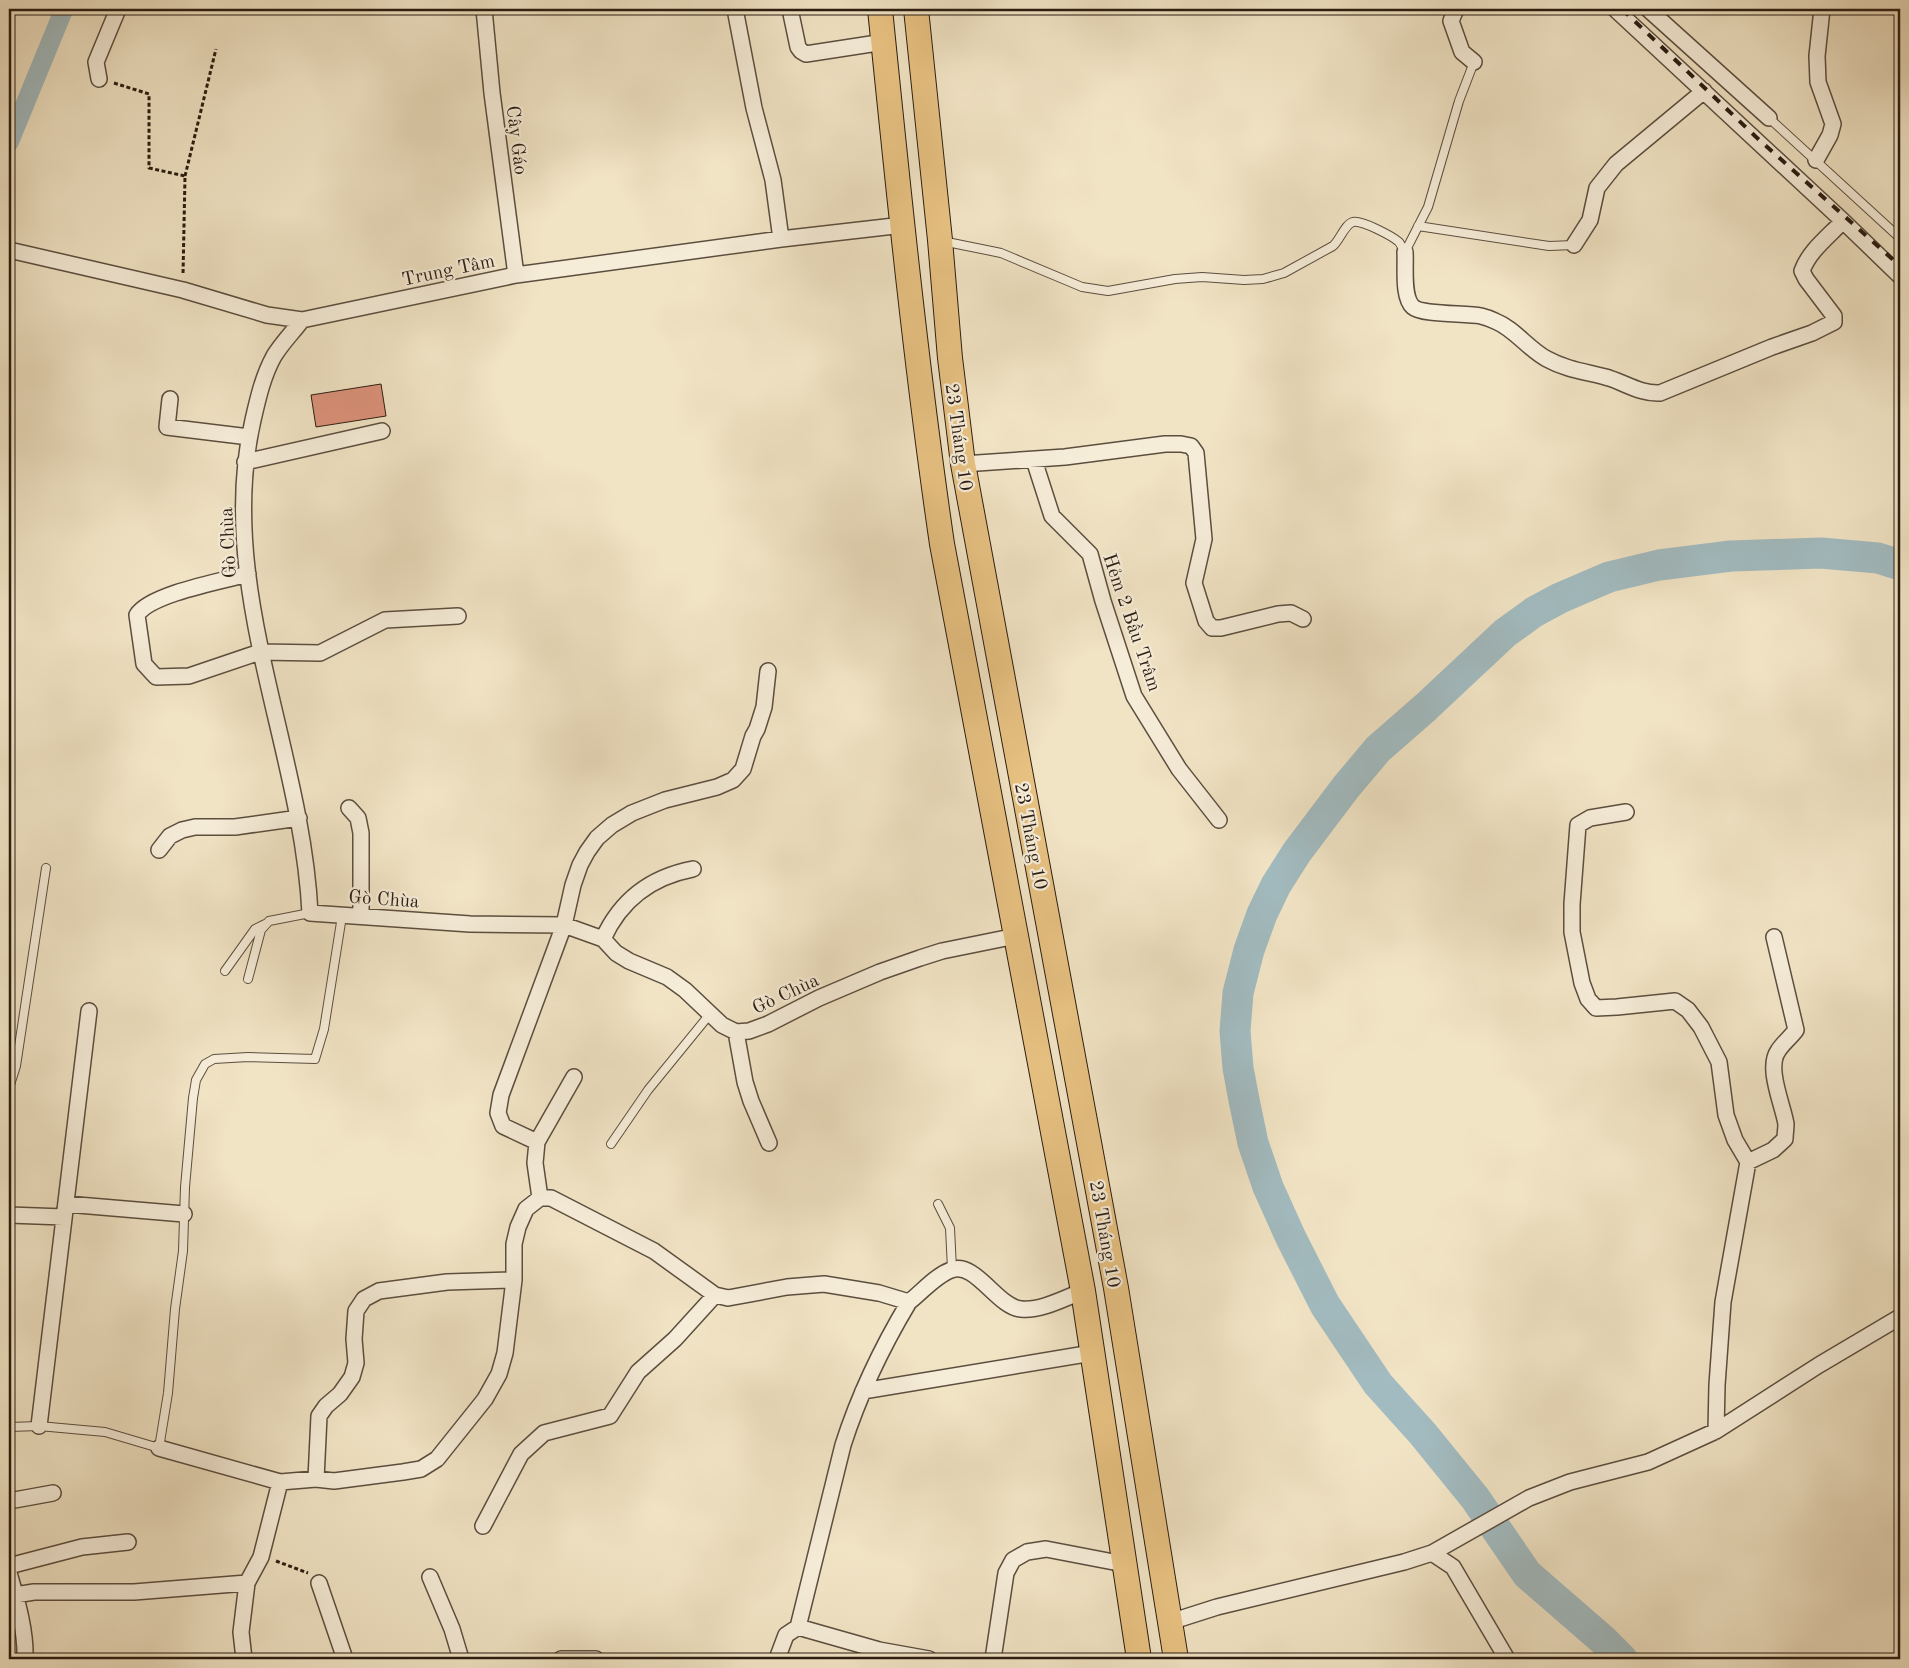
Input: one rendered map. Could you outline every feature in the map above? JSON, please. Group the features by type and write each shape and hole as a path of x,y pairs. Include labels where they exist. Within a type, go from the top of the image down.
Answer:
{"main road":[{"name":"23 Tháng 10","path":"880,9 927,444 942,544 1083,1291 1139,1659"},
{"name":"23 Tháng 10","path":"916,9 950,358 963,464 1116,1288 1176,1659"},
{"path":"903,226 938,230"},
{"path":"1134,1629 1170,1622"}],"street":[{"path":"99,79 96,62 118,9"},
{"name":"Cây Gáo","path":"484,9 492,93 516,276"},
{"path":"735,9 754,108 773,180 781,239"},
{"path":"790,9 798,47 801,52 806,54 884,42"},
{"path":"1456,9 1450,21 1462,52 1474,62"},
{"path":"1615,9 1900,276"},
{"path":"1648,9 1769,118"},
{"path":"1816,160 1830,134 1833,124 1818,82 1817,56 1822,9"},
{"path":"1574,245 1590,220 1597,188 1616,164 1704,91"},
{"path":"1405,252 1407,300 1414,309 1425,312 1481,316 1496,321 1507,327 1547,359 1577,372 1610,379 1650,393 1660,393 1772,347 1812,333 1834,322 1834,316 1802,271 1804,263 1812,253 1843,221"},
{"name":"Trung Tâm","path":"9,250 183,290 267,315 302,320 516,276 781,239 903,226"},
{"name":"Gò Chùa","path":"302,320 274,356 260,388 244,462 244,554 260,652 299,818 308,876 310,913 470,924 564,925 603,939 616,953 667,977 685,990 722,1025 736,1032 749,1031 768,1024 819,998 880,972 920,958 942,951 1016,936"},
{"path":"170,400 167,427 249,437"},
{"path":"244,462 382,432"},
{"path":"963,464 1034,460 1165,444 1191,446 1196,453 1204,539 1194,583 1206,621 1212,628 1221,628 1291,612 1303,619"},
{"name":"Hẻm 2 Bầu Trâm","path":"1034,460 1052,516 1090,554 1134,696 1180,769 1219,820"},
{"path":"248,574 160,598 140,609 137,615 144,664 156,677 189,676 260,652 320,653 385,620 458,616"},
{"path":"537,1142 503,1126 498,1113 501,1095 564,925 573,885 580,865 597,838 612,824 646,806 717,787 733,780 744,769 764,707 768,671"},
{"path":"349,808 358,818 361,833 361,916"},
{"path":"1626,812 1590,818 1578,825 1572,895 1572,932 1582,983 1588,999 1596,1008 1675,1001 1688,1010 1701,1027 1718,1062 1726,1115 1735,1140 1748,1162 1723,1302 1716,1431"},
{"path":"160,850 170,836 188,828 235,827 299,818"},
{"path":"603,939 616,914 637,893 666,876 693,869"},
{"path":"1748,1162 1773,1150 1784,1139 1786,1125 1776,1086 1774,1064 1777,1052 1796,1030 1774,936"},
{"path":"39,1426 89,1011"},
{"path":"736,1032 745,1082 769,1143"},
{"path":"540,1198 535,1163 537,1142 574,1077"},
{"path":"159,1448 280,1482 316,1479 334,1481 403,1472 421,1469 437,1460 485,1399 499,1374 506,1353 514,1280 513,1254 518,1227 526,1209 540,1198 551,1198 654,1251 715,1295 728,1298 788,1287 824,1284 879,1293 909,1302"},
{"path":"9,1215 65,1211 184,1214"},
{"path":"798,1628 852,1415 894,1327 909,1302 952,1269 959,1268 967,1270 1002,1301 1014,1308 1035,1308 1083,1291"},
{"path":"316,1479 320,1416 326,1406 340,1394 352,1377 356,1363 354,1339 356,1311 364,1299 379,1291 448,1282 514,1280"},
{"path":"483,1526 520,1454 544,1433 610,1416 638,1372 675,1339 715,1295"},
{"path":"1170,1622 1217,1607 1404,1562 1432,1553 1529,1498 1570,1482 1648,1462 1716,1431 1818,1365 1900,1317"},
{"path":"863,1390 1092,1353"},
{"path":"244,1659 241,1632 247,1583 260,1557 280,1482"},
{"path":"9,1501 53,1493"},
{"path":"9,1566 82,1547 128,1542"},
{"path":"993,1659 1006,1573 1013,1560 1027,1552 1046,1549 1124,1564"},
{"path":"1432,1553 1453,1567 1507,1659"},
{"path":"9,1573 19,1609 25,1648 24,1659"},
{"path":"430,1577 452,1629 461,1659"},
{"path":"15,1595 34,1592 134,1592 247,1583"},
{"path":"319,1583 346,1659"},
{"path":"777,1659 786,1635 798,1628 879,1650 929,1659"},
{"path":"561,1659 596,1659"}],"lane":[{"path":"938,230 1001,253 1074,285 1108,291 1202,276 1244,280 1263,279 1284,273 1333,246 1340,240 1346,226 1353,222 1363,222 1398,242 1405,252 1428,207 1459,101 1474,62"},
{"path":"1769,118 1900,238"},
{"path":"1418,226 1549,246 1574,245"},
{"path":"9,1088 16,1066 46,868"},
{"path":"225,971 255,929 269,922 310,913"},
{"path":"9,1427 39,1426 104,1432 159,1448 168,1393 175,1309 183,1251 187,1168 196,1080 205,1064 214,1059 248,1057 315,1059 324,1029 342,916"},
{"path":"248,979 261,930 269,922"},
{"path":"611,1144 648,1090 710,1014"},
{"path":"938,1204 950,1228 952,1269"}],"path":[{"path":"183,290 185,176 216,49"},
{"path":"99,79 149,94 149,168 185,176"},
{"path":"260,1557 302,1569 314,1576 319,1583"}],"building":[{"path":"381,384 386,416 316,427 311,395"}],"waterway":[{"path":"9,143 64,9"},
{"path":"1622,1659 1527,1574 1475,1498 1423,1434 1378,1384 1325,1305 1268,1187 1253,1143 1238,1068 1235,1031 1238,993 1249,950 1262,914 1276,885 1297,852 1346,787 1378,749 1505,633 1534,612 1560,598 1609,577 1659,565 1731,556 1821,553 1878,558 1900,565"}],"railway":[{"path":"1622,9 1755,136 1900,266"}]}
